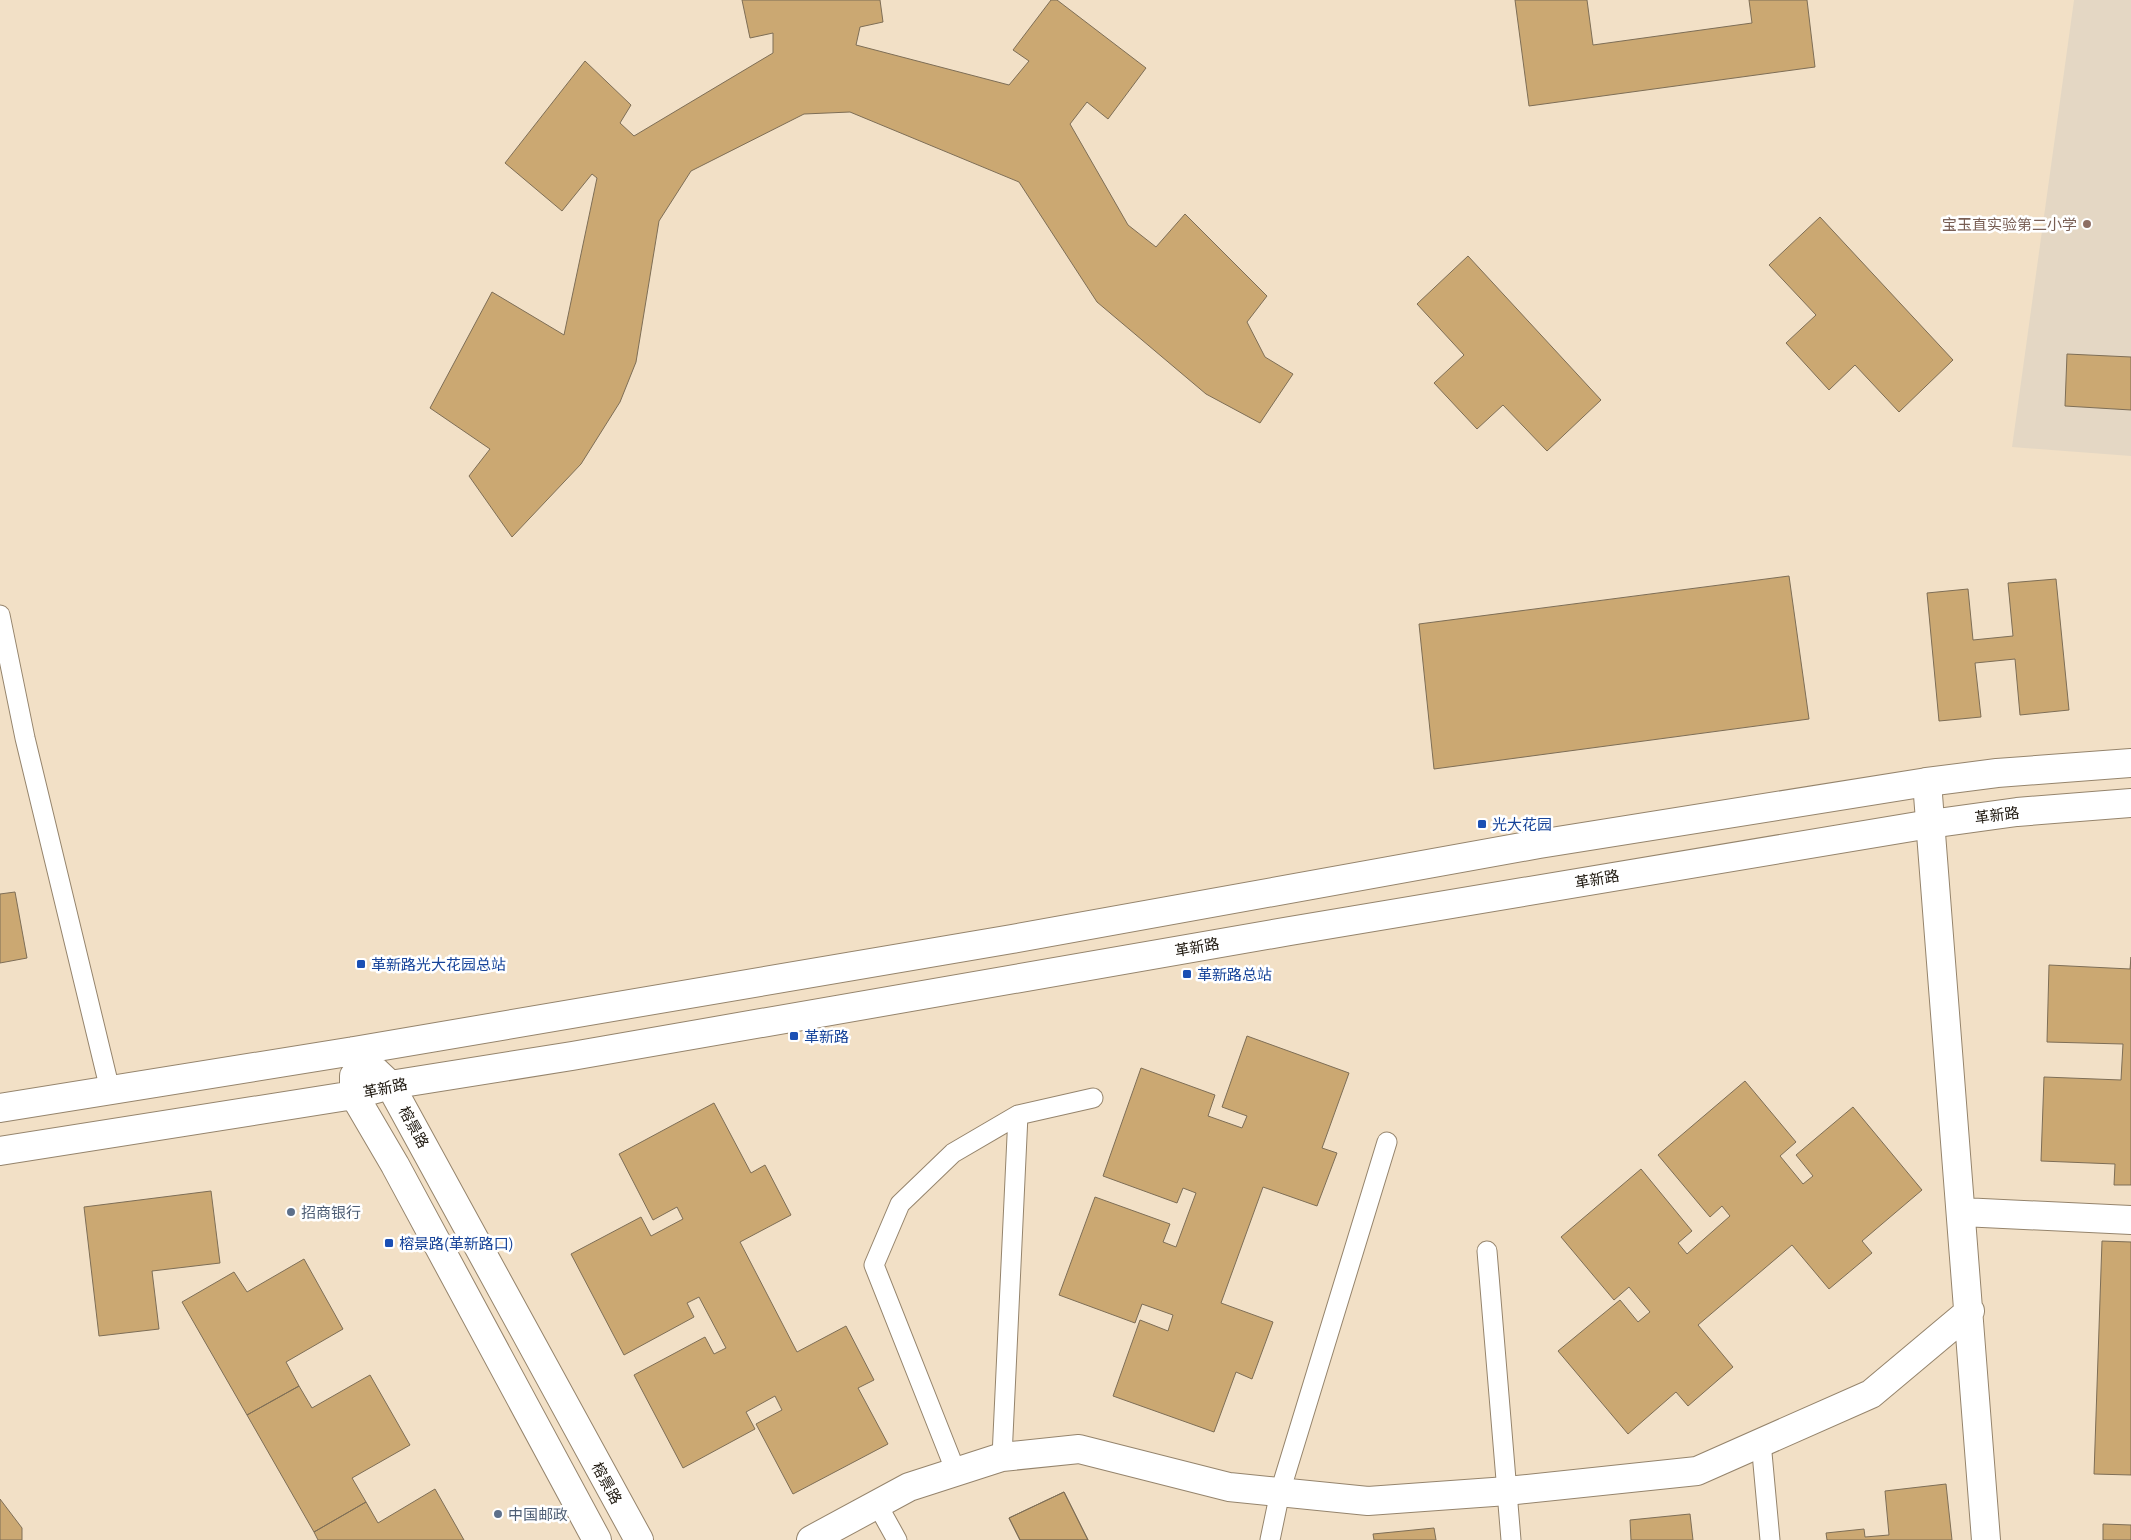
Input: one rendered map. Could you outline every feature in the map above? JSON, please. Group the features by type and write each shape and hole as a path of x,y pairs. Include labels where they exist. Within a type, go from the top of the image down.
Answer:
{"street":[{"path":"0,1108 354,1051 1012,939 1539,844 1927,782 1997,773 2131,763"},
{"path":"1927,782 1970,1311 1986,1540"},
{"name":"革新路","path":"0,1152 354,1095 390,1085 582,1054 1272,934 1930,824 2017,812 2131,803"},
{"path":"354,1051 354,1095 395,1165 597,1540"},
{"name":"榕景路","path":"354,1051 390,1085 639,1540"},
{"path":"1962,1212 2131,1220"},
{"path":"812,1540 909,1487 1002,1457 1079,1449 1229,1487 1368,1501 1507,1491 1697,1471 1871,1394 1970,1311"}],"lane":[{"path":"0,615 24,738 110,1090"},
{"path":"956,1472 874,1265 900,1204 953,1153 1018,1115 1093,1098"},
{"path":"1002,1457 1018,1115"},
{"path":"1270,1540 1280,1492 1387,1142"},
{"path":"1488,1251 1511,1540"},
{"path":"1761,1442 1770,1540"},
{"path":"877,1504 897,1540"}],"shaded area":[{"name":"宝玉直实验第二小学","path":"2074,0 2131,0 2131,456 2012,447"}],"building":[{"path":"742,0 880,0 883,22 860,27 856,45 1009,85 1029,61 1013,50 1051,0 1057,0 1146,68 1108,119 1087,102 1070,124 1128,225 1156,247 1185,214 1267,296 1247,322 1265,357 1293,374 1260,423 1206,394 1097,302 1019,182 850,112 804,114 691,171 659,221 636,362 620,402 581,464 512,537 469,476 490,449 430,408 492,292 564,335 597,178 592,174 562,211 505,163 585,61 631,105 620,123 634,136 773,53 773,33 750,38"},
{"path":"1515,0 1587,0 1593,45 1752,23 1749,0 1807,0 1815,67 1529,106"},
{"path":"1820,217 1953,360 1899,412 1855,365 1829,390 1786,343 1816,315 1769,265"},
{"path":"1468,256 1601,400 1547,451 1503,405 1477,429 1434,383 1464,355 1417,304"},
{"path":"2067,354 2131,357 2131,410 2065,406"},
{"path":"1789,576 1809,719 1434,769 1419,624"},
{"path":"2056,579 2069,710 2020,715 2015,659 1975,663 1981,717 1939,721 1927,593 1968,589 1973,640 2013,636 2008,583"},
{"path":"15,892 27,958 0,963 0,894"},
{"path":"2131,957 2131,1185 2114,1185 2115,1164 2041,1161 2044,1077 2121,1080 2123,1044 2047,1042 2049,965 2130,969"},
{"path":"1247,1036 1349,1073 1322,1148 1337,1153 1317,1206 1263,1187 1221,1303 1273,1322 1252,1379 1236,1372 1214,1432 1113,1396 1140,1320 1168,1331 1173,1315 1142,1304 1135,1323 1059,1295 1095,1197 1170,1224 1163,1242 1176,1247 1196,1193 1183,1188 1177,1203 1103,1176 1141,1068 1215,1095 1208,1116 1242,1128 1247,1116 1222,1107"},
{"path":"1745,1081 1796,1142 1780,1156 1803,1184 1813,1176 1796,1155 1853,1107 1922,1190 1862,1241 1872,1253 1829,1289 1792,1245 1698,1325 1733,1367 1688,1406 1676,1392 1628,1434 1558,1351 1620,1300 1638,1322 1650,1312 1629,1287 1614,1300 1561,1237 1641,1169 1692,1231 1678,1243 1687,1254 1730,1216 1722,1206 1710,1217 1658,1155"},
{"path":"714,1103 751,1173 765,1165 791,1215 740,1242 797,1352 846,1326 874,1380 858,1388 888,1444 793,1494 756,1424 782,1410 775,1396 746,1412 755,1429 683,1468 634,1375 705,1337 714,1354 726,1348 699,1297 687,1303 694,1317 624,1355 571,1254 641,1217 651,1236 683,1219 677,1207 653,1220 619,1154"},
{"path":"211,1191 220,1263 152,1271 159,1329 99,1336 84,1207"},
{"path":"2102,1241 2131,1242 2131,1475 2094,1474"},
{"path":"304,1259 343,1329 286,1362 299,1386 247,1415 182,1302 234,1272 247,1292"},
{"path":"370,1375 410,1445 352,1478 366,1502 314,1532 247,1415 299,1386 312,1408"},
{"path":"1946,1484 1952,1540 1827,1540 1826,1533 1864,1529 1865,1537 1889,1535 1885,1491"},
{"path":"435,1489 464,1540 318,1540 314,1532 366,1502 378,1523"},
{"path":"1064,1492 1088,1540 1020,1540 1009,1518"},
{"path":"1064,1492 1088,1540 1020,1540 1009,1518"},
{"path":"0,1499 22,1528 22,1540 0,1540"},
{"path":"1690,1514 1693,1540 1631,1540 1630,1520"},
{"path":"2103,1524 2131,1525 2131,1540 2103,1540"},
{"path":"1434,1528 1436,1540 1374,1540 1373,1534"}],"place":[{"name":"宝玉直实验第二小学","path":"2087,224"},
{"name":"光大花园","path":"1482,824"},
{"name":"革新路光大花园总站","path":"361,964"},
{"name":"革新路总站","path":"1187,974"},
{"name":"革新路","path":"794,1036"},
{"name":"招商银行","path":"291,1212"},
{"name":"榕景路(革新路口)","path":"389,1243"},
{"name":"中国邮政","path":"498,1514"}]}
